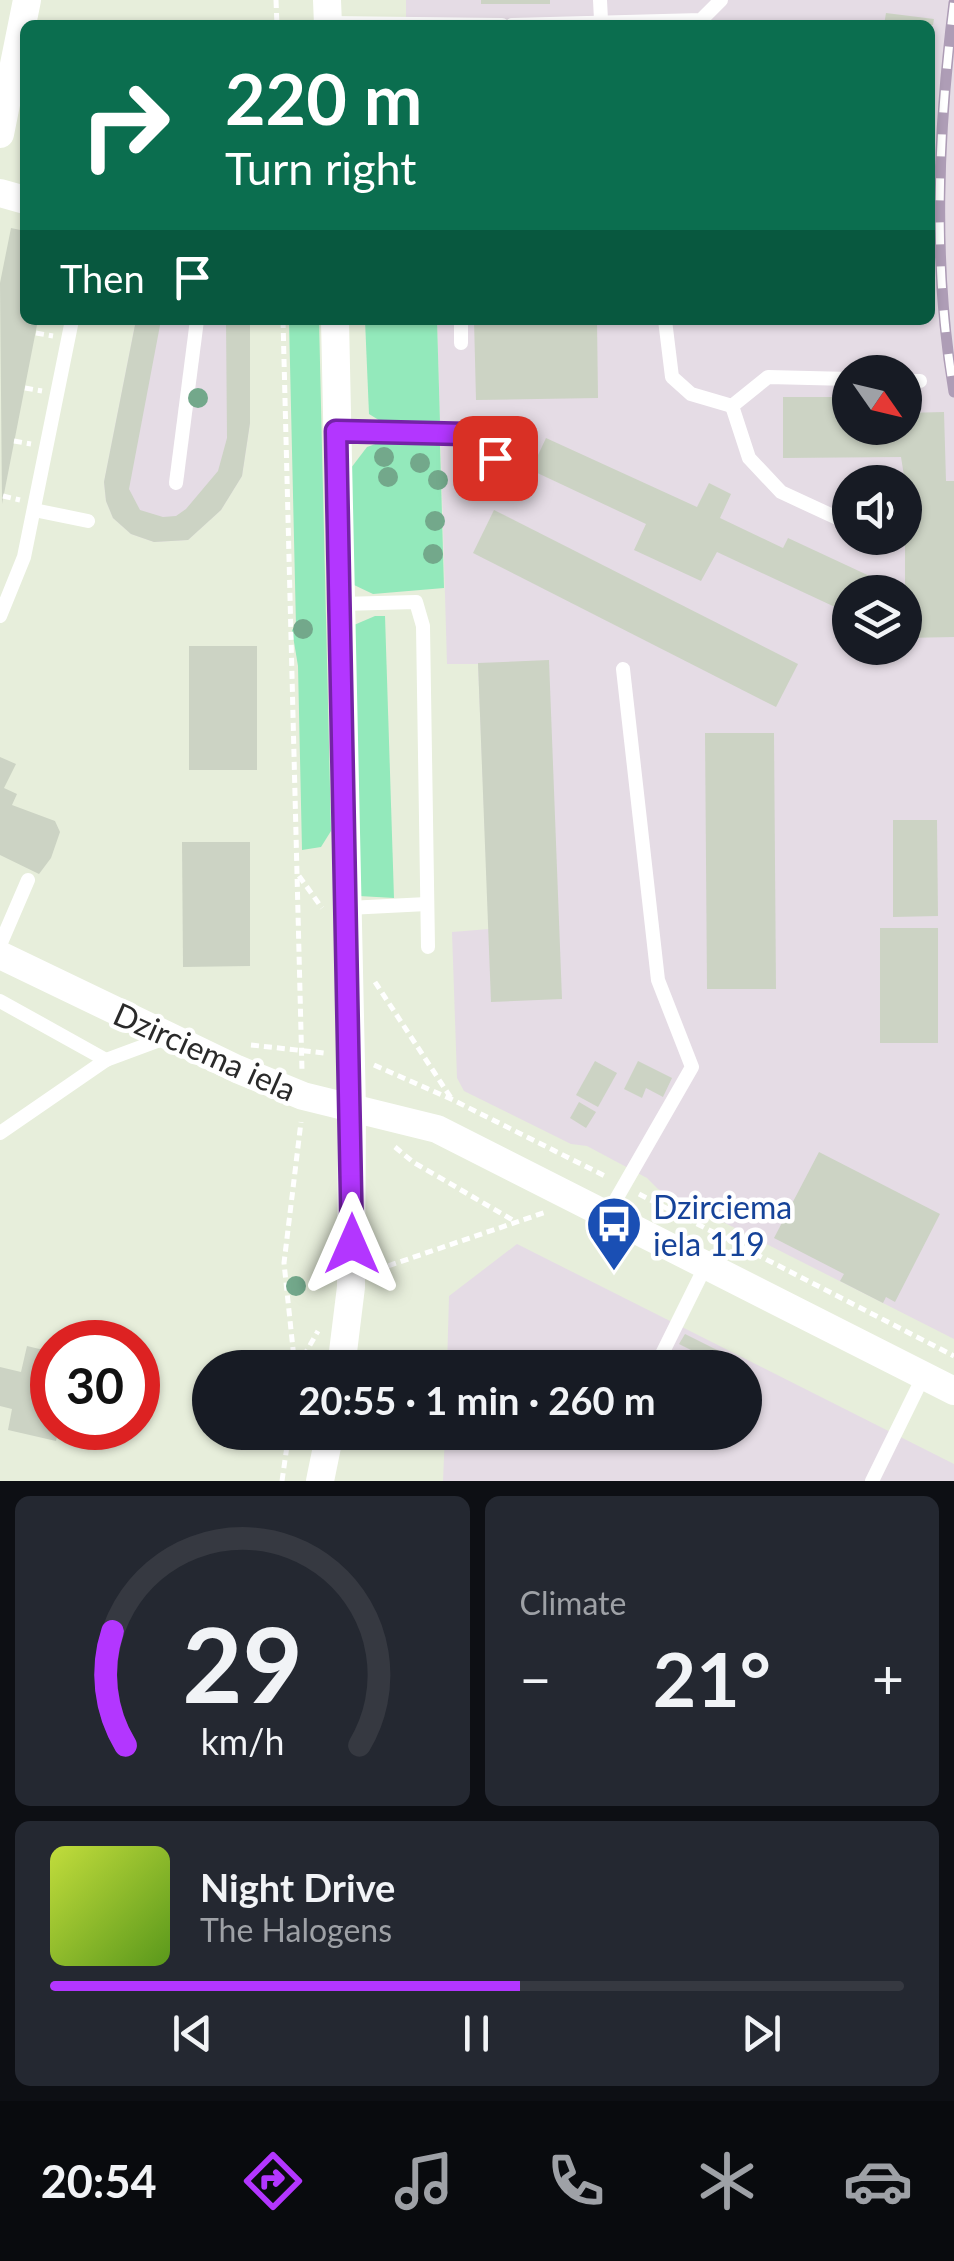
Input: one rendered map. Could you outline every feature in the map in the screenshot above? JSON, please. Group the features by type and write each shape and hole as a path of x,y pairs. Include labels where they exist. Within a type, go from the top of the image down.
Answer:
{"street":[{"path":"0,134 20,35"},
{"path":"334,325 352,1111 351,1287 342,1350"},
{"name":"Dzirciema iela","path":"0,955 169,1037 303,1096 438,1129 954,1391"},
{"path":"320,1481 326,1450"}],"lane":[{"path":"600,0 602,20 701,20 721,0"},
{"path":"328,16 405,20"},
{"path":"0,616 24,557 71,325"},
{"path":"176,483 196,325"},
{"path":"460,325 460,343"},
{"path":"666,325 672,377 691,394 732,406"},
{"path":"732,406 768,376 832,378"},
{"path":"732,406 749,458 781,492 832,516"},
{"path":"336,431 465,434 526,481"},
{"path":"34,510 88,521"},
{"path":"340,604 416,602 422,626 428,947"},
{"path":"607,1215 692,1067 658,980 623,669"},
{"path":"0,945 28,880"},
{"path":"348,908 427,904"},
{"path":"0,1001 106,1060"},
{"path":"0,1132 106,1060 169,1037"},
{"path":"664,1350 706,1265"},
{"path":"872,1481 924,1376"}],"path":[{"path":"282,325 303,1096 284,1263 294,1350"},
{"path":"349,945 451,1098"},
{"path":"248,1044 351,1057 451,1098 954,1356"},
{"path":"352,1111 413,1162 516,1222"},
{"path":"306,1350 334,1302 382,1266 580,1201"},
{"path":"282,1481 286,1450"}],"shaded area":[{"path":"406,0 954,0 954,1339 658,1189 647,1178 587,1146 571,1144 464,1091 457,1078 452,932 489,929 478,664 447,664 437,325 935,325 935,20 406,20"},
{"path":"135,325 250,325 250,423 242,476 221,510 188,540 154,542 131,534 113,518 104,482"},
{"path":"517,1244 728,1350 447,1350 449,1296"},
{"path":"762,1367 954,1464 954,1481 443,1481 444,1450 762,1450"}],"green space":[{"path":"289,325 319,325 331,831 321,847 302,850 298,666 292,630 296,626"},
{"path":"365,325 437,325 440,423 382,422 369,414"},
{"path":"381,442 440,443 444,588 373,594 354,585 351,468 367,447"},
{"path":"385,616 394,898 359,896 354,625"}],"building":[{"path":"481,0 550,0 550,4 481,4"},
{"path":"886,13 934,19 934,20 885,20"},
{"path":"11,228 20,230 20,325 37,325 2,504 0,283"},
{"path":"135,325 160,325 129,489 140,510 163,517 176,516 186,509 218,471 227,438 226,325 250,325 250,423 242,476 221,510 188,540 154,542 131,534 113,518 104,482"},
{"path":"474,325 597,325 598,398 476,400"},
{"path":"783,397 832,397 832,445 922,445 922,413 944,412 946,481 954,481 954,637 922,638 922,575 905,575 905,555 922,555 922,465 902,465 901,457 783,458"},
{"path":"546,438 697,507 709,483 731,494 720,518 783,548 788,538 867,575 832,575 832,606 717,552 701,581 634,550 646,524 531,470"},
{"path":"494,510 798,664 776,707 473,553"},
{"path":"189,646 257,646 257,770 189,770"},
{"path":"549,660 562,999 491,1002 478,663"},
{"path":"705,733 774,733 776,989 707,989"},
{"path":"0,757 16,764 4,788 17,794 12,805 55,821 60,832 51,858 39,874 0,855"},
{"path":"893,820 937,820 938,916 893,917"},
{"path":"182,842 250,842 250,966 183,967"},
{"path":"880,928 938,928 938,1043 880,1043"},
{"path":"595,1061 617,1073 598,1107 576,1095"},
{"path":"638,1061 672,1078 663,1097 646,1088 642,1098 624,1089"},
{"path":"579,1102 596,1112 586,1128 570,1118"},
{"path":"819,1152 940,1214 895,1302 886,1297 883,1303 840,1281 844,1274 774,1238"},
{"path":"685,1334 717,1350 691,1350 679,1344"},
{"path":"27,1346 30,1347 30,1435 8,1430 12,1409 0,1406 0,1367 21,1372"}],"railway":[{"path":"954,3 944,100 940,198 942,295 954,392"}],"place":[{"name":"Dzirciema iela 119","path":"614,1273"}],"route":[{"path":"352,1244 336,431 465,434 495,458"}]}
